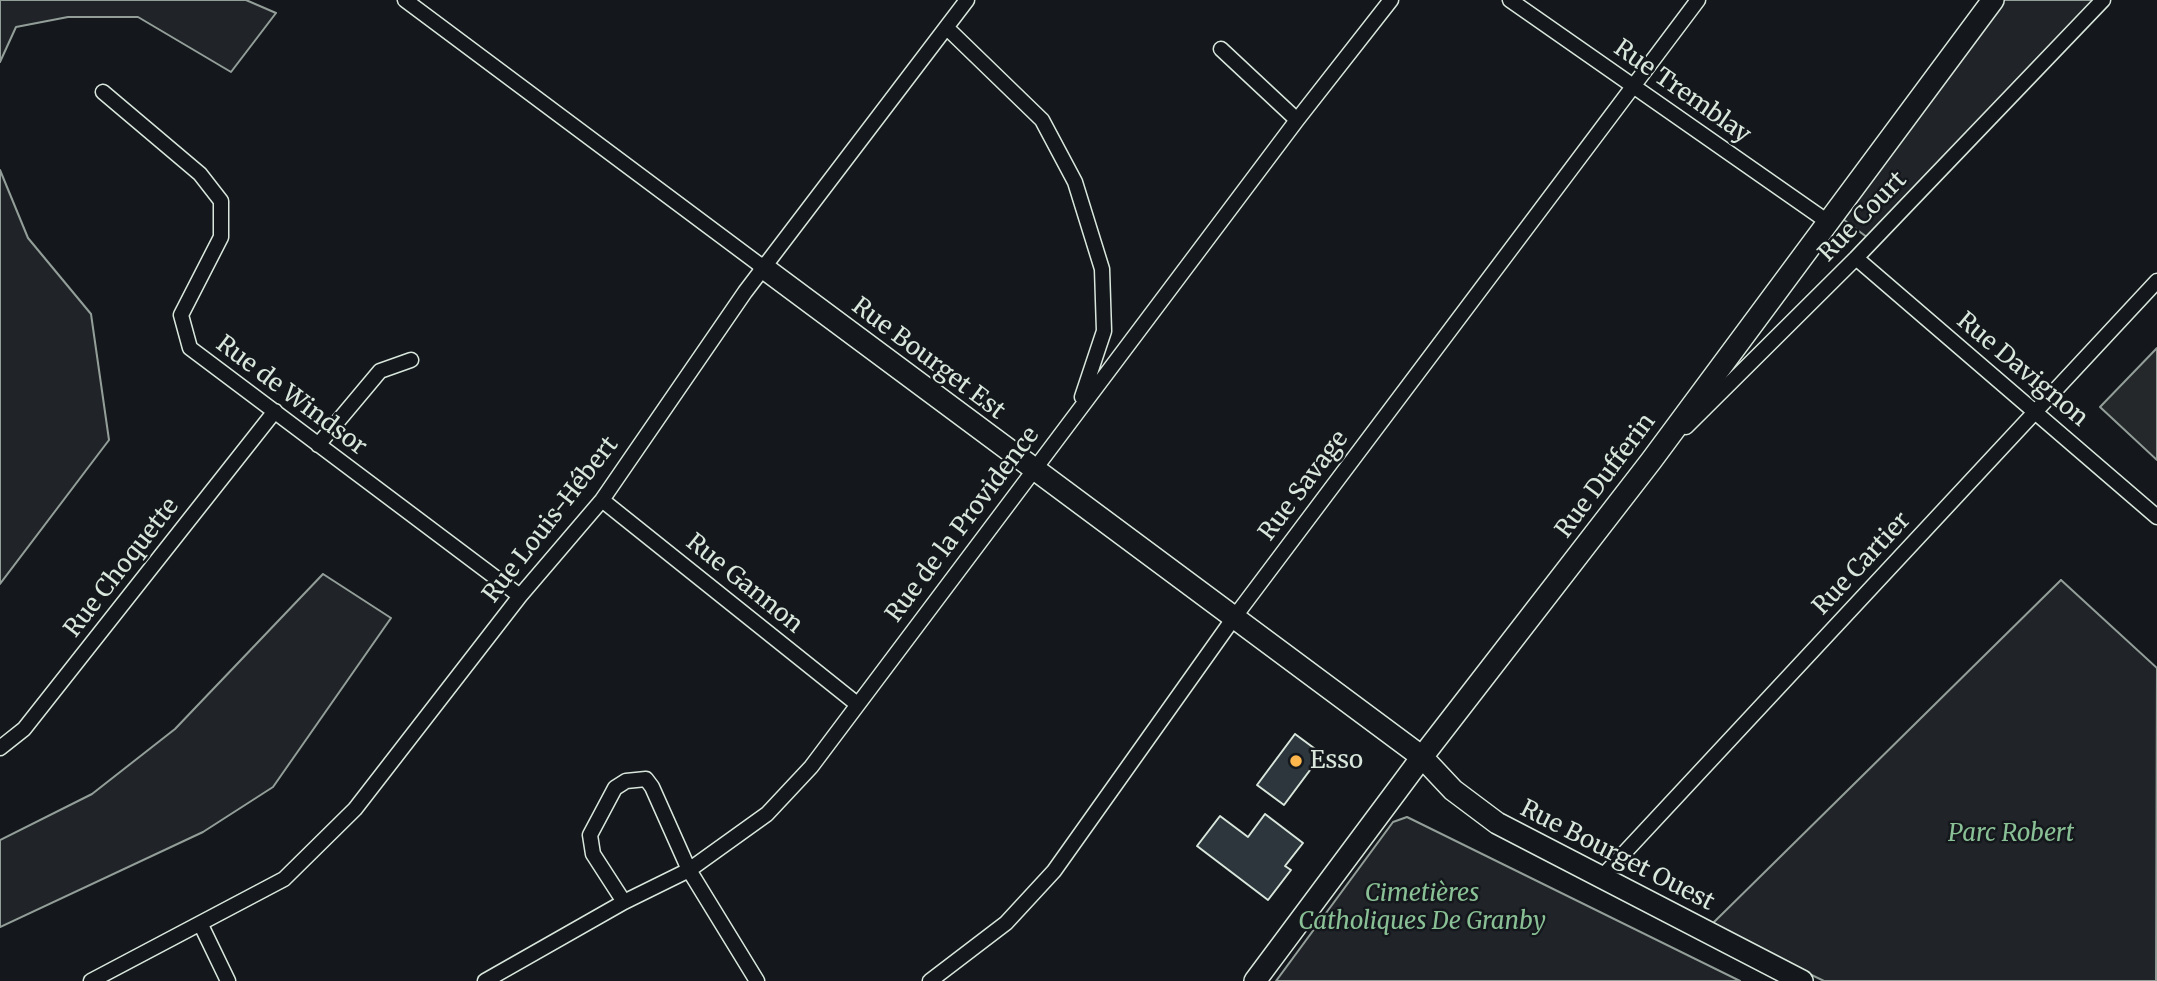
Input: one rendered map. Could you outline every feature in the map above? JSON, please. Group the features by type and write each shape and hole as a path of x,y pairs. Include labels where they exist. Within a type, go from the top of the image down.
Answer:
{"street":[{"name":"Rue Bourget Est","path":"405,0 1033,471 1422,757"},
{"name":"Rue Louis-Hébert","path":"90,981 284,879 355,809 520,596 602,500 764,268 967,0"},
{"name":"Rue de la Providence","path":"485,981 624,902 690,870 766,814 811,767 1297,120 1391,0"},
{"name":"Rue Tremblay","path":"1510,0 1828,222"},
{"name":"Rue Savage","path":"930,981 1006,923 1054,871 1233,619 1698,0"},
{"name":"Rue Dufferin","path":"1255,981 1422,757 1651,461 1993,0"},
{"name":"Rue Court","path":"1651,461 1856,258 2103,0"},
{"path":"947,28 1042,120 1074,182 1102,269 1104,331 1078,410"},
{"path":"1221,49 1297,120"},
{"name":"Rue de Windsor","path":"103,92 200,174 221,201 221,237 181,315 190,348 520,596"},
{"name":"Rue Davignon","path":"1856,258 2157,517"},
{"name":"Rue Cartier","path":"1600,879 2157,281"},
{"path":"318,445 380,371 411,360"},
{"name":"Rue Choquette","path":"0,748 24,729 275,411"},
{"name":"Rue Gannon","path":"602,500 857,704"},
{"name":"Rue Bourget Ouest","path":"1422,757 1453,790 1497,823 1600,879 1802,981"},
{"path":"624,902 593,854 590,835 615,788 626,781 646,779 690,870 757,981"},
{"path":"201,925 228,981"}],"green space":[{"path":"0,0 246,0 276,13 231,72 138,17 68,17 16,27 0,62"},
{"path":"1997,0 2100,0 1872,241 1835,213"},
{"path":"0,170 28,238 91,314 109,440 0,584"},
{"path":"323,574 391,618 273,787 203,832 0,927 0,840 92,794 175,729"},
{"name":"Parc Robert","path":"2061,580 2157,668 2156,981 1824,981 1710,926"},
{"name":"Cimetières Catholiques De Granby","path":"1407,817 1740,981 1276,981 1393,822"}],"shaded area":[{"path":"2157,348 2157,460 2100,407"}],"building":[{"path":"1295,734 1322,754 1284,805 1257,785"},
{"path":"1265,814 1303,843 1285,866 1291,870 1268,900 1197,846 1220,816 1248,837"}],"place":[{"name":"Esso","path":"1296,761"}]}
